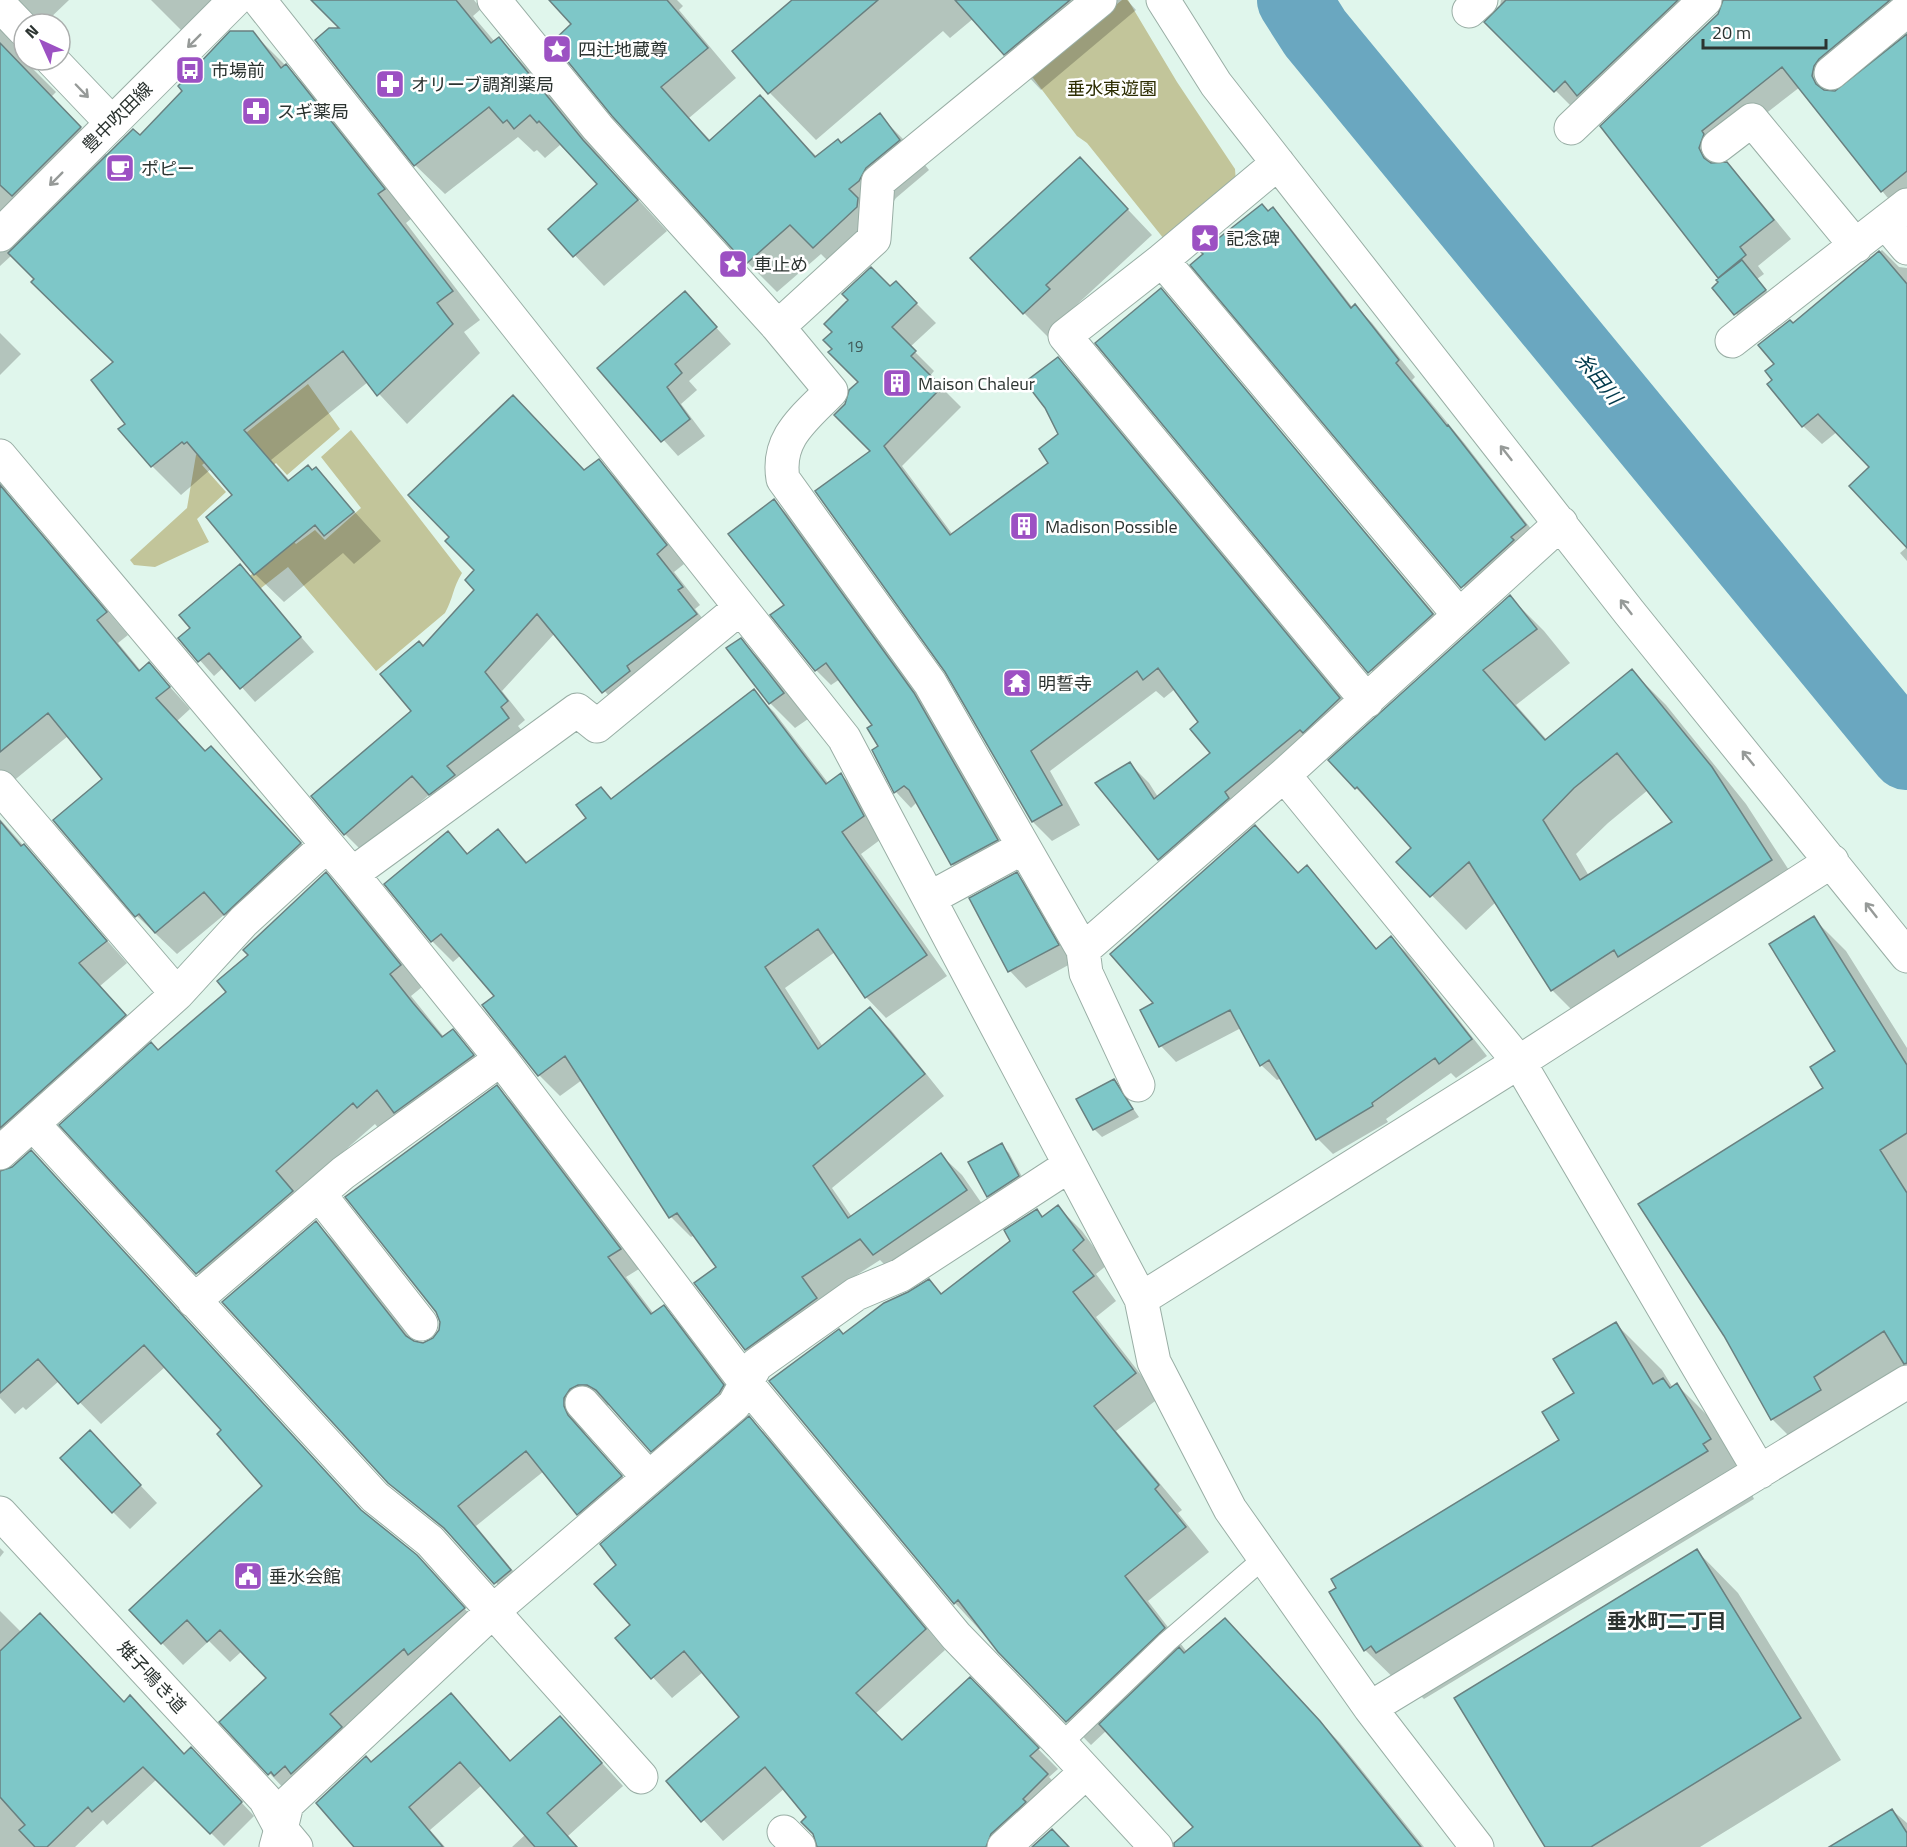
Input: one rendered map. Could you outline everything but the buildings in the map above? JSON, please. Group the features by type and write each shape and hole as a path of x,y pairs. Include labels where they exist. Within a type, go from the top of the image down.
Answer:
{"street":[{"name":"豊中吹田線","path":"0,235 235,0"},
{"path":"259,0 844,738 1141,1299 1154,1362 1230,1509 1370,1708 1477,1847"},
{"path":"495,0 598,128 778,327 831,391 790,433 780,462 783,479 930,683 1083,950 1086,973 1138,1085"},
{"path":"778,327 874,239 878,182 1100,0"},
{"path":"1163,0 1216,84 1629,612 1907,956"},
{"path":"1571,128 1705,0"},
{"path":"0,5 12,18"},
{"path":"1831,73 1907,10"},
{"path":"63,72 112,123"},
{"path":"1718,146 1752,120 1856,246"},
{"path":"1278,163 1162,260 1065,336 1366,701"},
{"path":"1732,341 1897,214 1907,248"},
{"path":"1162,260 1459,615"},
{"path":"0,456 352,874 501,1059 746,1383 956,1636 1061,1744 1156,1847"},
{"path":"1083,950 1284,775 1561,523"},
{"path":"352,874 577,710 597,726 740,608"},
{"path":"1284,775 1519,1062 1760,1472"},
{"path":"0,787 177,994"},
{"path":"0,1154 177,994 244,921 327,845"},
{"path":"930,898 1024,847"},
{"path":"1141,1299 1519,1062 1832,861"},
{"path":"194,1301 343,1173 501,1059"},
{"path":"33,1124 375,1497 430,1541 641,1778"},
{"path":"284,1841 287,1804 493,1611 734,1405 756,1365 856,1294 901,1275 1070,1165"},
{"path":"319,1194 421,1324"},
{"path":"1370,1708 1907,1382"},
{"path":"582,1403 648,1477"},
{"name":"雉子鳴き道","path":"0,1513 264,1799 284,1841"},
{"path":"1004,1847 1086,1772"}],"lane":[{"path":"1061,1744 1167,1642 1264,1558"}],"green space":[{"name":"垂水東遊園","path":"1122,0 1128,0 1177,82 1235,169 1236,182 1164,239 1087,143 1077,136 1030,74"},
{"path":"308,384 340,429 287,475 276,463 259,477 230,443 202,465 226,492 197,519 209,542 155,567 134,565 130,560 187,508 196,455 227,418 242,436"},
{"path":"351,430 462,573 445,613 376,671 288,567 256,592 245,580 292,540 296,544 315,530 325,540 361,508 321,457"}],"waterway":[{"name":"糸田川","path":"1294,0 1315,33 1907,753"}],"place":[{"name":"四辻地蔵尊","path":"557,49"},
{"name":"市場前","path":"190,70"},
{"name":"オリーブ調剤薬局","path":"390,84"},
{"name":"スギ薬局","path":"256,111"},
{"name":"ポピー","path":"120,168"},
{"name":"記念碑","path":"1205,238"},
{"name":"車止め","path":"733,264"},
{"name":"Maison Chaleur","path":"897,383"},
{"name":"Madison Possible","path":"1024,526"},
{"name":"明誓寺","path":"1017,683"},
{"name":"垂水会館","path":"248,1576"}],"district":[{"name":"垂水町二丁目","path":"1667,1620"}]}
